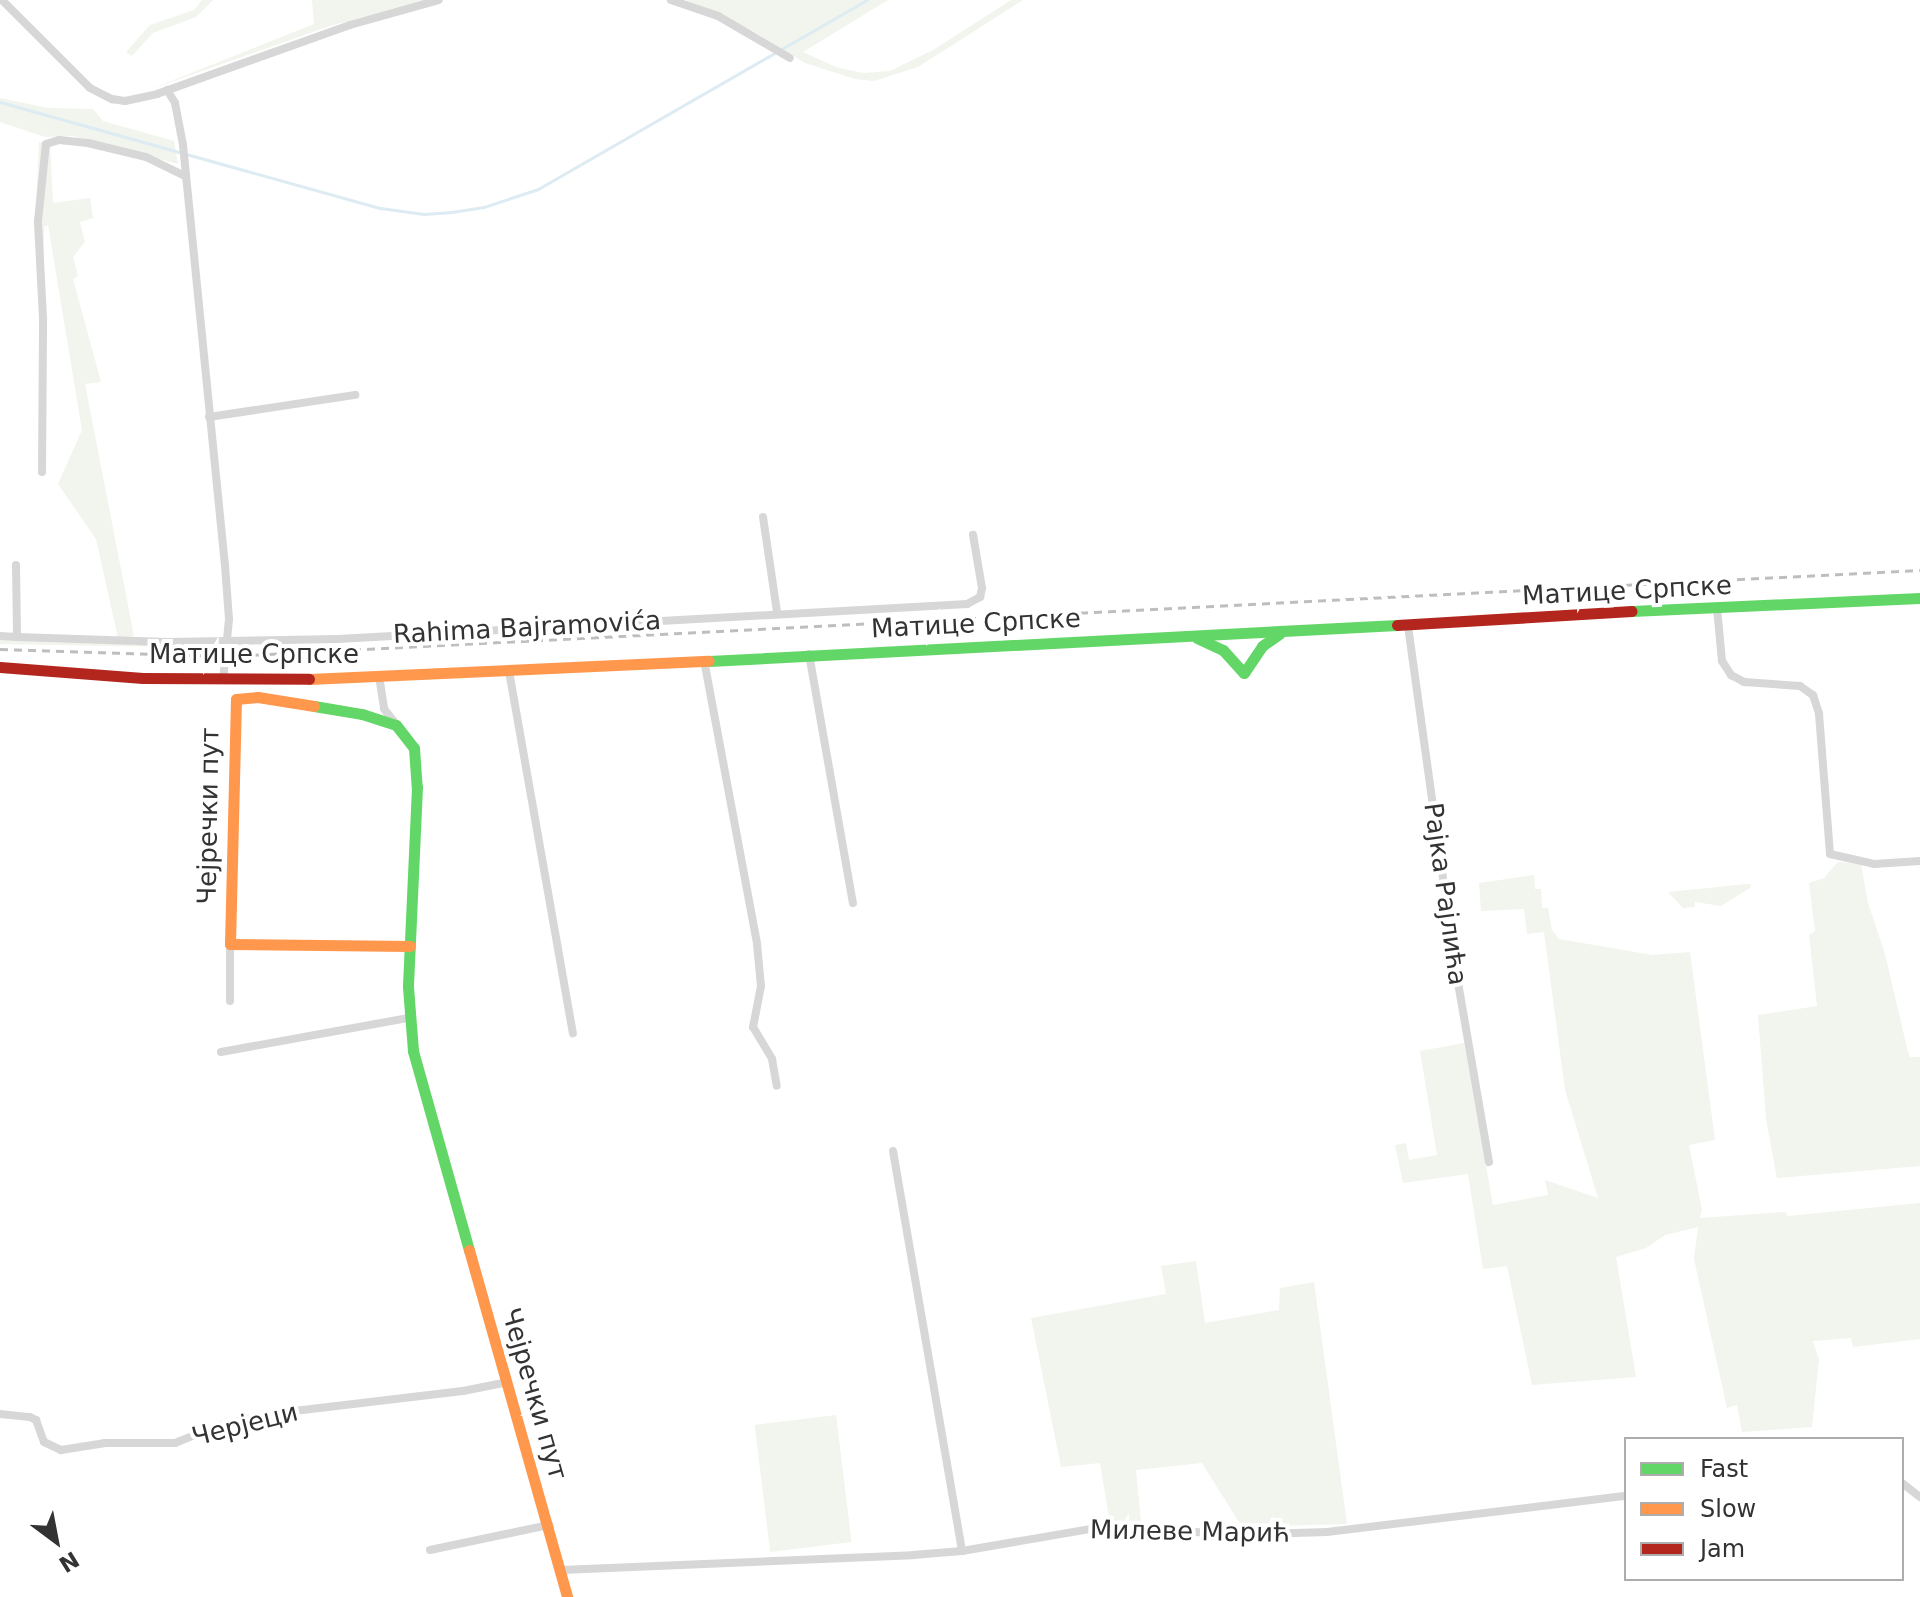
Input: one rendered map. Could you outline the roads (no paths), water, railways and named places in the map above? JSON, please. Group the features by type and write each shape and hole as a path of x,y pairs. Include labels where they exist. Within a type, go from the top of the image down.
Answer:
{"main road":[{"name":"Матице Српске","path":"0,667 87,675 223,680 379,676 1282,633 1920,598"},
{"path":"1195,637 1223,650 1244,673 1262,646 1282,633"},
{"name":"Чејречки пут","path":"230,944 233,701 258,697 324,706 396,725 412,742 416,763 409,1018 418,1074 549,1525 567,1597"},
{"path":"230,944 410,946"}],"street":[{"path":"2,0 73,72 101,95 125,101 167,90 350,25 439,0"},
{"path":"671,0 718,16 790,58"},
{"path":"167,90 175,103 183,145 225,565 228,642 223,680"},
{"path":"42,472 43,318 38,221 46,144 59,140 88,143 146,157 185,176"},
{"path":"209,417 355,395"},
{"path":"763,517 777,612"},
{"name":"Rahima Bajramovića","path":"0,636 228,642 338,639 777,612 967,604 980,597 982,588 973,535"},
{"path":"16,565 17,637"},
{"path":"1717,608 1722,661 1731,675 1744,682 1800,686 1813,695 1819,714 1830,854 1874,864 1920,861"},
{"name":"Рајка Рајлића","path":"1408,626 1456,971 1489,1162"},
{"path":"809,654 853,903"},
{"path":"704,660 746,875 761,986 753,1027 772,1059 777,1086"},
{"path":"509,671 573,1033"},
{"path":"379,676 384,709 396,725"},
{"name":"Чејречки пут","path":"230,944 230,1001"},
{"path":"221,1052 409,1018"},
{"path":"893,1151 962,1551"},
{"name":"Черјеци","path":"0,1414 36,1420 44,1442 61,1450 105,1443 175,1443 217,1426 269,1414 463,1391 508,1382"},
{"path":"1904,1485 1920,1497"},
{"name":"Милеве Мaрић","path":"561,1570 962,1551 1091,1529 1259,1534 1351,1530 1624,1496"},
{"path":"430,1550 549,1525"}],"waterway":[{"path":"0,102 380,208 424,214 452,212 484,207 538,189 867,0"}],"railway":[{"path":"0,649 227,656 1920,570"}]}
